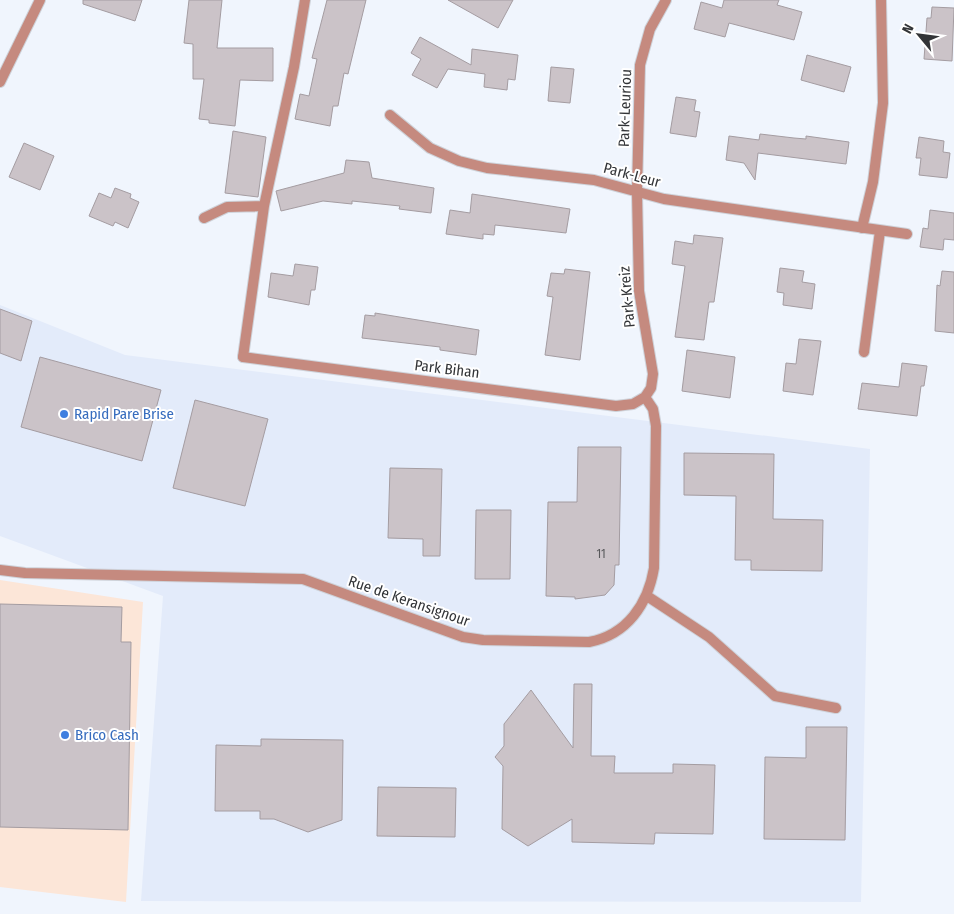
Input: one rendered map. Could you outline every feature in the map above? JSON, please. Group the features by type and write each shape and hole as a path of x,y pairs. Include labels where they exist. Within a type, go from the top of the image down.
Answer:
{"street":[{"path":"0,82 40,0"},
{"path":"204,218 226,207 264,206 294,67 305,0"},
{"name":"Park-Leuriou","path":"637,192 640,65 650,30 666,0"},
{"path":"862,228 873,182 882,103 882,0"},
{"name":"Park-Leur","path":"390,115 430,148 459,161 487,168 594,180 664,199 907,234"},
{"name":"Park-Kreiz","path":"637,192 639,291 653,374 651,388 645,397"},
{"name":"Park Bihan","path":"264,206 243,357 616,406 633,404 645,397"},
{"path":"864,352 880,230"},
{"name":"Rue de Keransignour","path":"0,570 25,573 303,579 463,637 483,640 589,642 603,640 633,618 651,588 654,568 656,426 653,410 645,397"},
{"path":"647,596 709,637 775,696 836,708"}],"shaded area":[{"path":"0,305 125,355 870,449 861,902 141,901 163,596 0,536"},
{"path":"0,580 143,602 126,902 0,887"}],"building":[{"path":"83,0 142,0 135,21 83,4"},
{"path":"189,0 222,0 217,48 273,48 273,81 240,80 235,126 209,123 209,120 199,119 204,79 193,79 193,44 184,43"},
{"path":"327,0 366,0 348,74 344,73 338,106 333,106 330,126 295,119 300,94 309,96 317,59 312,58"},
{"path":"448,0 513,0 498,28"},
{"path":"724,0 779,0 777,5 802,12 794,40 729,23 725,37 694,29 701,2 722,8"},
{"path":"932,7 954,8 952,61 924,59 927,18 931,18"},
{"path":"420,37 471,65 472,49 518,55 515,80 508,79 507,90 484,87 485,74 448,69 437,88 412,75 421,59 411,53"},
{"path":"807,55 851,67 844,92 801,80"},
{"path":"551,67 574,69 570,103 548,101"},
{"path":"676,97 696,100 694,111 700,112 696,137 670,133"},
{"path":"233,131 266,137 258,197 225,193"},
{"path":"760,134 806,139 806,136 849,142 846,164 758,153 755,180 744,163 726,160 729,136 759,140"},
{"path":"919,137 944,141 943,152 950,153 947,178 919,175 921,158 916,158"},
{"path":"24,143 54,156 40,190 9,177"},
{"path":"346,160 369,162 372,178 434,188 431,213 399,209 400,206 352,201 352,204 323,201 281,211 276,191 344,173"},
{"path":"115,188 131,194 130,198 139,202 128,228 115,222 113,226 89,216 99,193 111,198"},
{"path":"472,194 570,209 566,233 495,225 494,235 483,234 483,239 446,234 450,210 470,213"},
{"path":"930,210 954,213 954,240 944,239 943,250 920,247 923,228 928,229"},
{"path":"694,235 723,238 714,302 709,302 704,340 675,337 685,266 672,264 675,241 693,244"},
{"path":"295,264 318,267 315,290 311,290 309,305 268,297 271,273 293,276"},
{"path":"780,268 804,271 802,282 815,284 812,309 783,305 784,293 777,292"},
{"path":"565,269 590,272 580,360 545,355 553,297 547,296 551,273 564,274"},
{"path":"942,271 954,272 954,333 935,331 937,285 940,286"},
{"path":"0,309 32,321 21,361 0,353"},
{"path":"375,313 479,330 476,355 440,350 440,347 362,338 365,315 375,316"},
{"path":"799,339 821,341 813,395 783,391 786,363 796,364"},
{"path":"687,350 735,357 730,398 682,391"},
{"path":"40,357 161,390 142,461 21,427"},
{"path":"902,363 927,366 924,386 921,386 917,416 858,409 862,383 899,387"},
{"path":"195,400 268,419 245,506 173,488"},
{"path":"578,447 621,447 619,565 615,565 614,585 605,595 575,599 575,597 546,596 548,502 577,502"},
{"path":"684,453 774,454 773,519 823,520 822,571 751,570 751,560 735,560 736,496 684,495"},
{"path":"390,468 442,469 440,556 423,556 423,539 388,538"},
{"path":"476,510 511,510 510,579 475,579"},
{"name":"Brico Cash","path":"0,604 122,607 121,642 131,642 128,830 0,827"},
{"path":"574,684 592,684 591,756 615,756 614,773 673,773 673,764 715,765 713,834 655,833 654,844 572,842 572,819 528,846 502,829 503,766 495,757 504,746 504,724 531,690 573,748"},
{"path":"806,727 847,727 845,840 764,839 765,757 806,758"},
{"path":"261,739 343,740 342,820 308,832 274,819 260,819 260,811 215,811 216,745 261,746"},
{"path":"378,787 456,788 455,837 377,836"}],"place":[{"name":"Rapid Pare Brise","path":"64,414"},
{"name":"Brico Cash","path":"65,735"}]}
